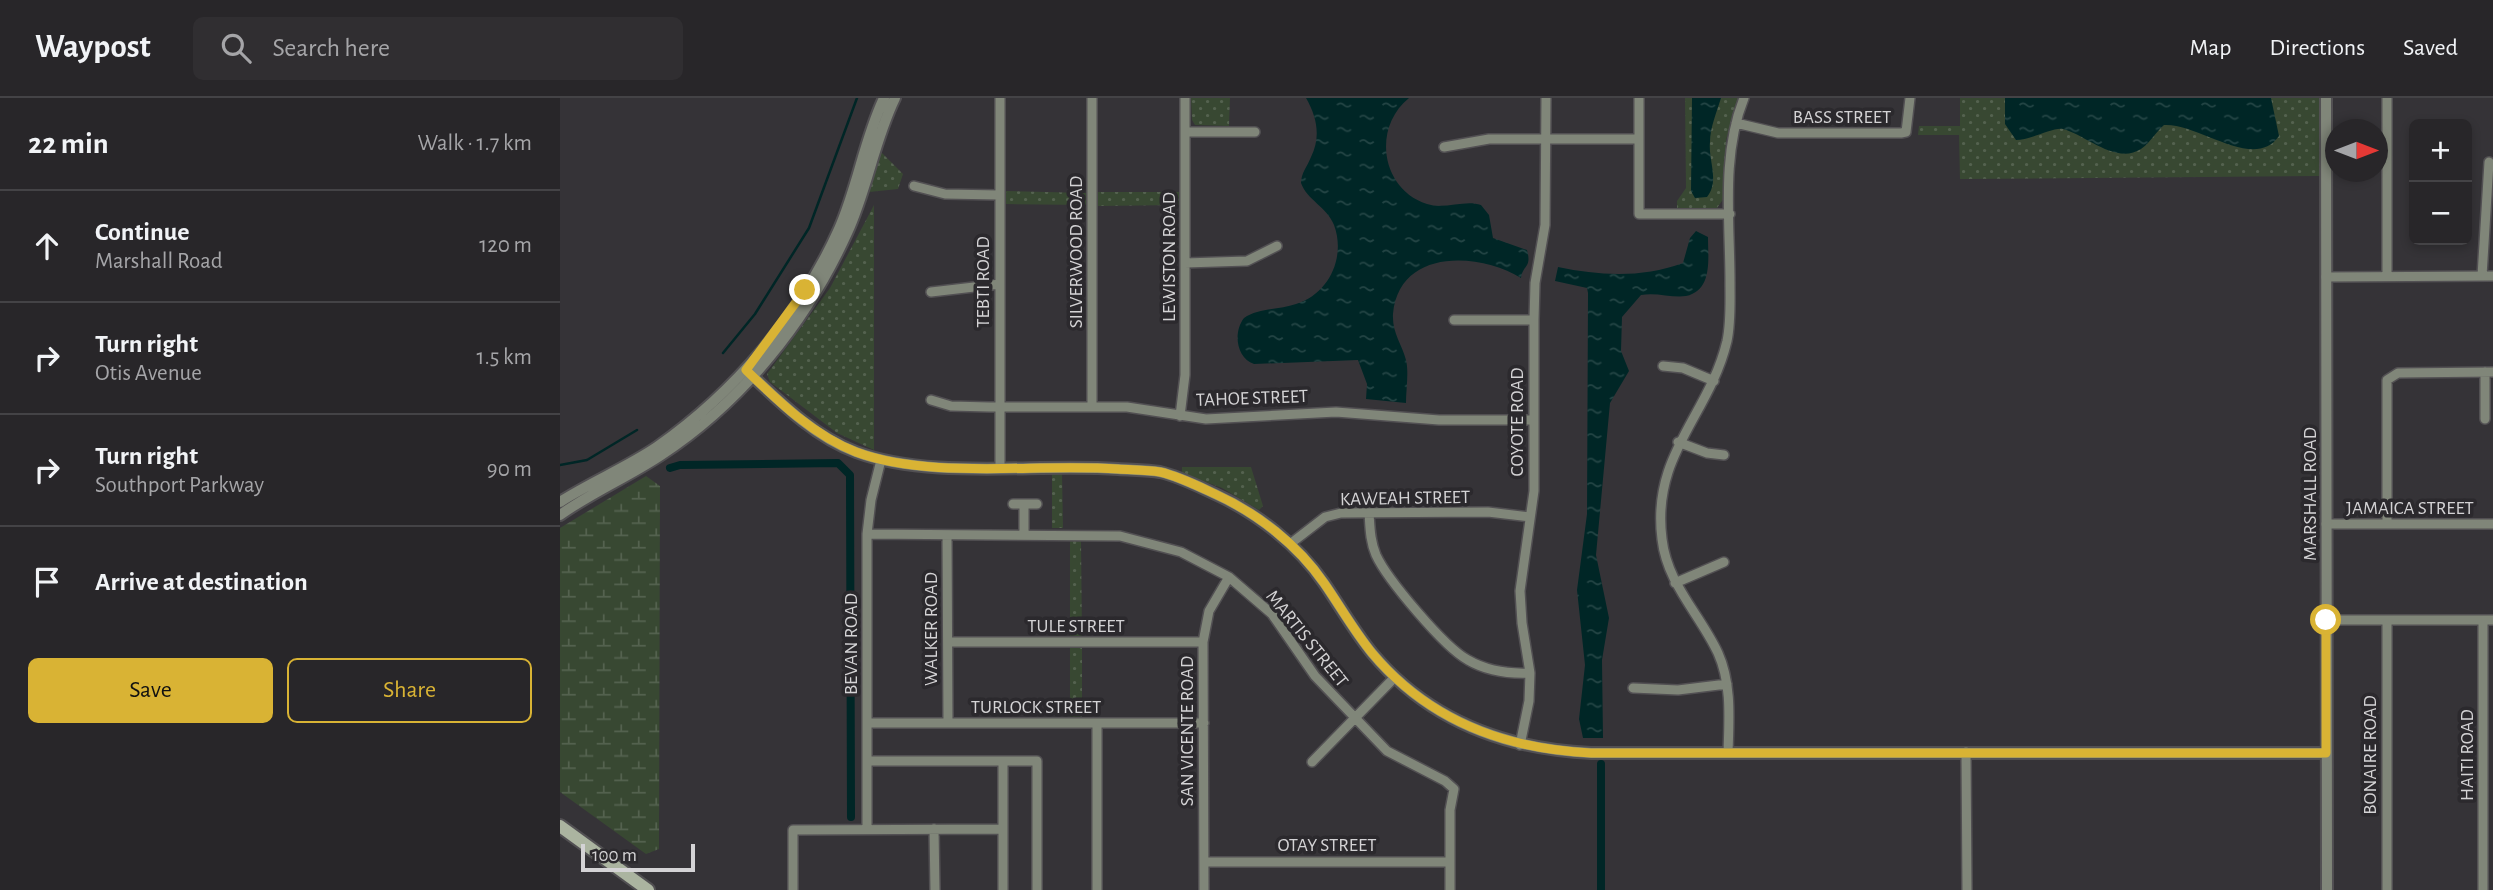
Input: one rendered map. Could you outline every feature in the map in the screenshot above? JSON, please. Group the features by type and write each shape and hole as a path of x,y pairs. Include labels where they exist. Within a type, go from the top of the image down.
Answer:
{"main road":[{"path":"560,825 648,890"}],"street":[{"path":"560,502 656,447 749,374 823,260 844,215 884,98"},
{"path":"560,514 662,455 716,413 781,342 831,265 848,231 895,98"},
{"name":"TEBTI ROAD","path":"1000,98 1000,467"},
{"name":"SILVERWOOD ROAD","path":"1092,98 1092,407"},
{"name":"LEWISTON ROAD","path":"1180,416 1185,375 1185,98"},
{"name":"COYOTE ROAD","path":"1520,745 1529,701 1530,673 1520,591 1534,491 1535,283 1545,225 1546,98"},
{"path":"1639,98 1639,214 1730,214"},
{"path":"1728,753 1727,684 1718,653 1675,583 1662,542 1660,520 1662,492 1678,442 1714,381 1728,337 1730,149 1744,98"},
{"name":"BASS STREET","path":"1736,123 1789,133 1906,131 1910,98"},
{"name":"MARSHALL ROAD","path":"2326,98 2327,890"},
{"path":"2387,98 2387,276"},
{"path":"1185,132 1255,132"},
{"path":"1444,147 1489,139 1639,139"},
{"path":"2482,276 2489,162"},
{"path":"914,186 945,194 999,195"},
{"path":"1185,263 1247,261 1277,246"},
{"path":"2326,277 2493,276"},
{"path":"931,292 1000,284"},
{"path":"1454,320 1534,320"},
{"path":"1663,366 1683,368 1714,381"},
{"path":"2387,524 2387,380 2398,373 2489,372 2485,419"},
{"path":"749,374 802,420 828,438 881,460 918,467 1161,472 1217,494 1290,544 1323,581 1372,653 1420,699 1448,717 1483,734 1520,745 1591,753 2326,753"},
{"name":"TAHOE STREET","path":"931,400 951,406 1127,407 1180,416 1233,419 1287,412 1336,412 1439,420 1534,420"},
{"path":"1678,442 1707,453 1724,455"},
{"name":"BEVAN ROAD","path":"867,829 867,534 871,500 881,460"},
{"path":"1013,504 1037,504"},
{"path":"1024,504 1024,535"},
{"name":"KAWEAH STREET","path":"1290,544 1325,517 1369,513 1488,512 1530,517"},
{"path":"1369,513 1372,543 1381,565 1450,646 1468,660 1489,669 1530,673"},
{"name":"JAMAICA STREET","path":"2326,524 2493,524"},
{"name":"MARTIS STREET","path":"867,534 1109,536 1142,540 1181,552 1229,577 1272,614 1315,677 1387,751 1445,781 1454,789 1450,810 1450,862"},
{"name":"WALKER ROAD","path":"947,535 948,723"},
{"path":"1675,583 1724,562"},
{"name":"SAN VICENTE ROAD","path":"1204,890 1203,642 1209,611 1229,577"},
{"path":"2326,620 2488,620"},
{"name":"BONAIRE ROAD","path":"2387,620 2387,890"},
{"name":"HAITI ROAD","path":"2483,890 2488,820 2488,620"},
{"name":"TULE STREET","path":"948,642 1203,642"},
{"path":"1312,762 1395,677"},
{"path":"1633,688 1678,690 1727,684"},
{"name":"TURLOCK STREET","path":"867,723 1204,723"},
{"path":"1097,724 1097,890"},
{"path":"1966,752 1967,890"},
{"path":"867,761 1037,761 1037,890"},
{"path":"1003,761 1003,890"},
{"path":"934,829 934,890"},
{"path":"793,890 793,830 1003,829"},
{"name":"OTAY STREET","path":"1204,862 1450,862"},
{"path":"1450,862 1450,890"}],"green space":[{"path":"1191,98 1230,98 1229,126 1195,125 1192,120"},
{"path":"1685,98 1738,98 1726,140 1724,198 1717,208 1677,208 1677,201 1686,188"},
{"path":"1960,98 2320,98 2320,176 1960,179 1959,135 1918,135 1919,126 1960,126"},
{"path":"881,152 903,174 898,189 869,192"},
{"path":"1006,191 1086,193 1086,205 1006,204"},
{"path":"1098,192 1179,192 1179,205 1098,206"},
{"path":"874,205 874,450 837,433 770,382 767,374 830,288"},
{"path":"1182,467 1251,467 1263,506 1259,510 1222,488 1182,473"},
{"path":"1052,473 1062,473 1063,528 1052,528"},
{"path":"646,476 660,486 659,849 646,854 560,792 560,528"},
{"path":"1070,541 1081,541 1082,636 1070,636"},
{"path":"1070,648 1082,648 1082,717 1070,717"}],"water":[{"path":"1306,98 1409,98 1397,111 1386,141 1391,172 1400,185 1412,196 1434,206 1468,203 1481,205 1489,215 1493,238 1527,250 1528,263 1521,278 1484,263 1444,262 1425,267 1410,277 1398,292 1393,314 1394,327 1407,365 1406,403 1366,399 1367,384 1358,360 1254,364 1243,356 1238,344 1238,330 1244,318 1256,312 1289,306 1308,299 1326,283 1336,261 1338,249 1334,225 1301,183 1317,135 1313,112"},
{"path":"1692,98 1721,98 1710,137 1713,184 1707,197 1695,198 1691,191"},
{"path":"2005,98 2271,98 2279,136 2268,146 2256,149 2241,148 2178,126 2164,125 2147,144 2131,153 2111,151 2063,129 2016,140 2005,124"},
{"path":"1696,231 1708,237 1707,272 1701,287 1686,296 1641,295 1622,317 1621,351 1629,371 1610,403 1596,555 1609,618 1602,660 1603,738 1583,738 1579,719 1585,665 1577,590 1587,514 1588,293 1587,288 1555,281 1558,267 1621,274 1668,268 1683,263 1690,238"}],"waterway":[{"path":"723,353 755,314 809,228 857,98"},
{"path":"560,465 587,460 637,430"},
{"path":"670,468 680,465 838,463 850,475 851,817"},
{"path":"1601,764 1601,890"}],"route":[{"path":"805,290 774,336 746,370 802,420 828,438 855,452 918,467 1099,468 1161,472 1217,494 1282,536 1299,552 1323,581 1372,653 1420,699 1448,717 1483,734 1520,745 1554,751 1591,753 2326,753 2326,620"}]}
